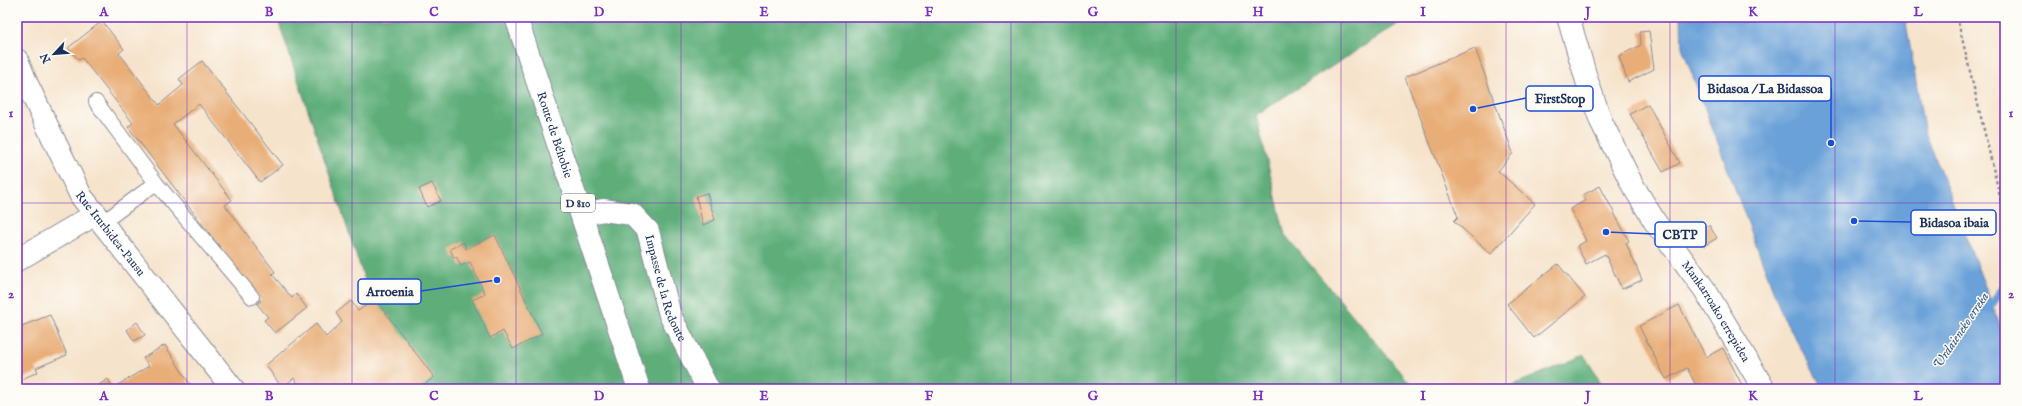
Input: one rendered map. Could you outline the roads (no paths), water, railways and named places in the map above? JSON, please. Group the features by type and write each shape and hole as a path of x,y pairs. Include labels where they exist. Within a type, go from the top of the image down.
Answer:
{"main road":[{"name":"Route de Béhobie","path":"516,17 639,389"},
{"name":"Mankarroako errepidea","path":"1568,17 1601,121 1632,184 1655,222 1705,290 1764,389"},
{"name":"Rue Iturbidea-Pausu","path":"17,60 21,85 81,196 233,389"},
{"name":"Impasse de la Redoute","path":"582,215 603,210 632,214 648,231 670,315 708,389"},
{"path":"17,260 99,218"}],"lane":[{"path":"96,102 156,183 252,297"},
{"path":"99,218 156,183"}],"water":[{"path":"1681,17 1905,17 1924,129 2005,338 2005,389 1823,389 1782,314 1682,47"}],"waterway":[{"name":"Urdaieneko erreka","path":"1986,313 2005,285"}],"place":[{"name":"FirstStop","path":"1473,109"},
{"name":"Bidasoa / La Bidassoa","path":"1831,143"},
{"name":"Bidasoa ibaia","path":"1854,221"},
{"name":"CBTP","path":"1606,232"},
{"name":"Arroenia","path":"497,280"}]}
